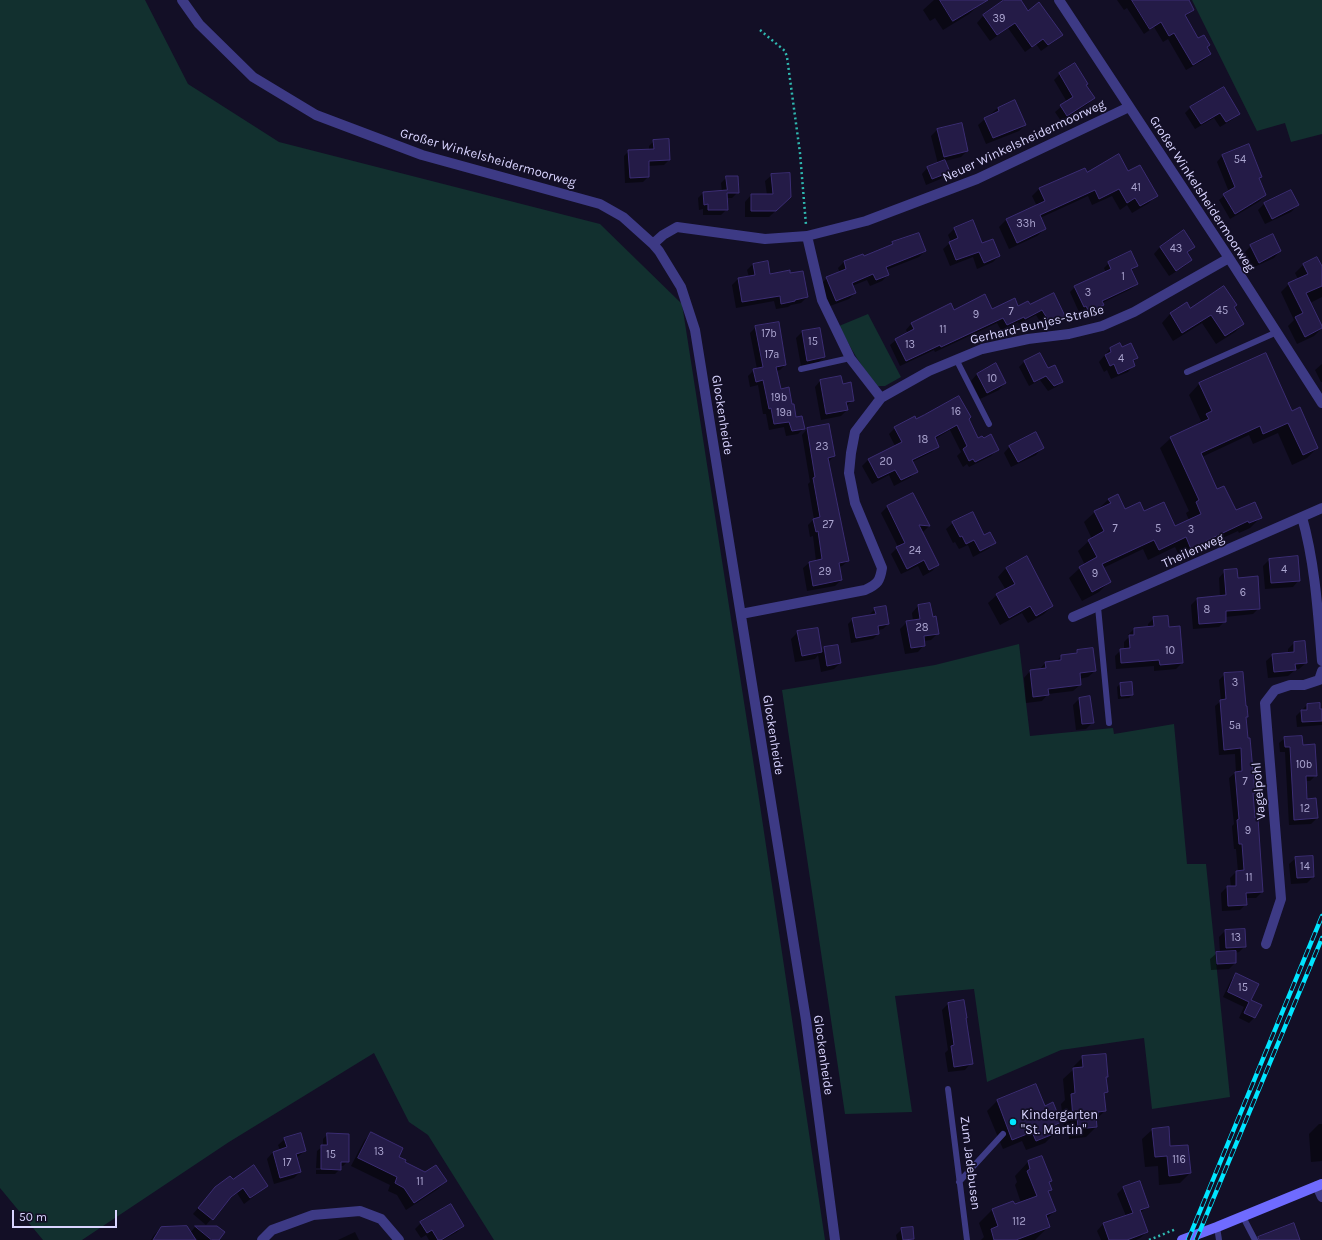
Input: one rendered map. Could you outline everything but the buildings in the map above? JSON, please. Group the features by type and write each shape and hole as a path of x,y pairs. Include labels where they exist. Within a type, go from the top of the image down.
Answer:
{"street":[{"name":"Großer Winkelsheidermoorweg","path":"182,0 199,24 253,77 316,115 422,155 600,204 623,217 653,244"},
{"name":"Großer Winkelsheidermoorweg","path":"1059,0 1229,258 1322,403"},
{"name":"Neuer Winkelsheidermoorweg","path":"653,244 663,235 677,227 765,239 807,236 866,221 977,180 1129,107"},
{"path":"807,236 822,300 850,358 880,398"},
{"name":"Glockenheide","path":"653,244 682,287 695,330 806,1020 835,1240"},
{"name":"Gerhard-Bunjes-Straße","path":"741,614 865,590 875,586 880,578 882,568 855,503 848,473 855,432 880,398 929,371 956,359 989,348 1028,339 1069,334 1102,326 1134,312 1229,258"},
{"name":"Theilenweg","path":"1074,617 1322,508"},
{"path":"1302,517 1307,536 1320,626 1322,661"},
{"name":"Vagelpohl","path":"1266,944 1281,899 1265,703 1275,690 1290,685 1304,684 1319,680 1322,671"},
{"path":"1182,1240 1243,1217 1319,1185 1322,1197"},
{"path":"262,1240 272,1230 313,1215 360,1211 381,1219 399,1240"}],"lane":[{"path":"1187,372 1277,332"},
{"path":"801,369 850,358"},
{"path":"956,359 989,424"},
{"path":"1098,607 1110,723"},
{"name":"Zum Jadebusen","path":"948,1089 967,1240"},
{"path":"960,1182 1003,1134"},
{"path":"1243,1217 1255,1240"},
{"path":"1217,1227 1219,1240"}],"path":[{"path":"760,30 785,51 787,57 800,153 807,236"}],"green space":[{"path":"0,0 145,0 188,84 279,142 600,224 682,304 758,792 825,1240 494,1240 428,1135 409,1122 374,1053 229,1142 82,1240 43,1240 0,1188"},
{"path":"1192,0 1322,0 1322,134 1291,142 1285,123 1257,131"},
{"path":"868,314 901,377 885,386 878,386 867,372 852,350 839,326"},
{"path":"1019,644 1030,736 1113,728 1114,734 1174,724 1187,864 1206,864 1230,1097 1152,1109 1144,1038 1061,1050 987,1082 974,989 895,996 912,1112 845,1114 782,690 935,665"}],"railway":[{"path":"1188,1240 1322,916"},
{"path":"1196,1240 1322,938"}],"place":[{"name":"Kindergarten \"St. Martin\"","path":"1013,1122"}]}
